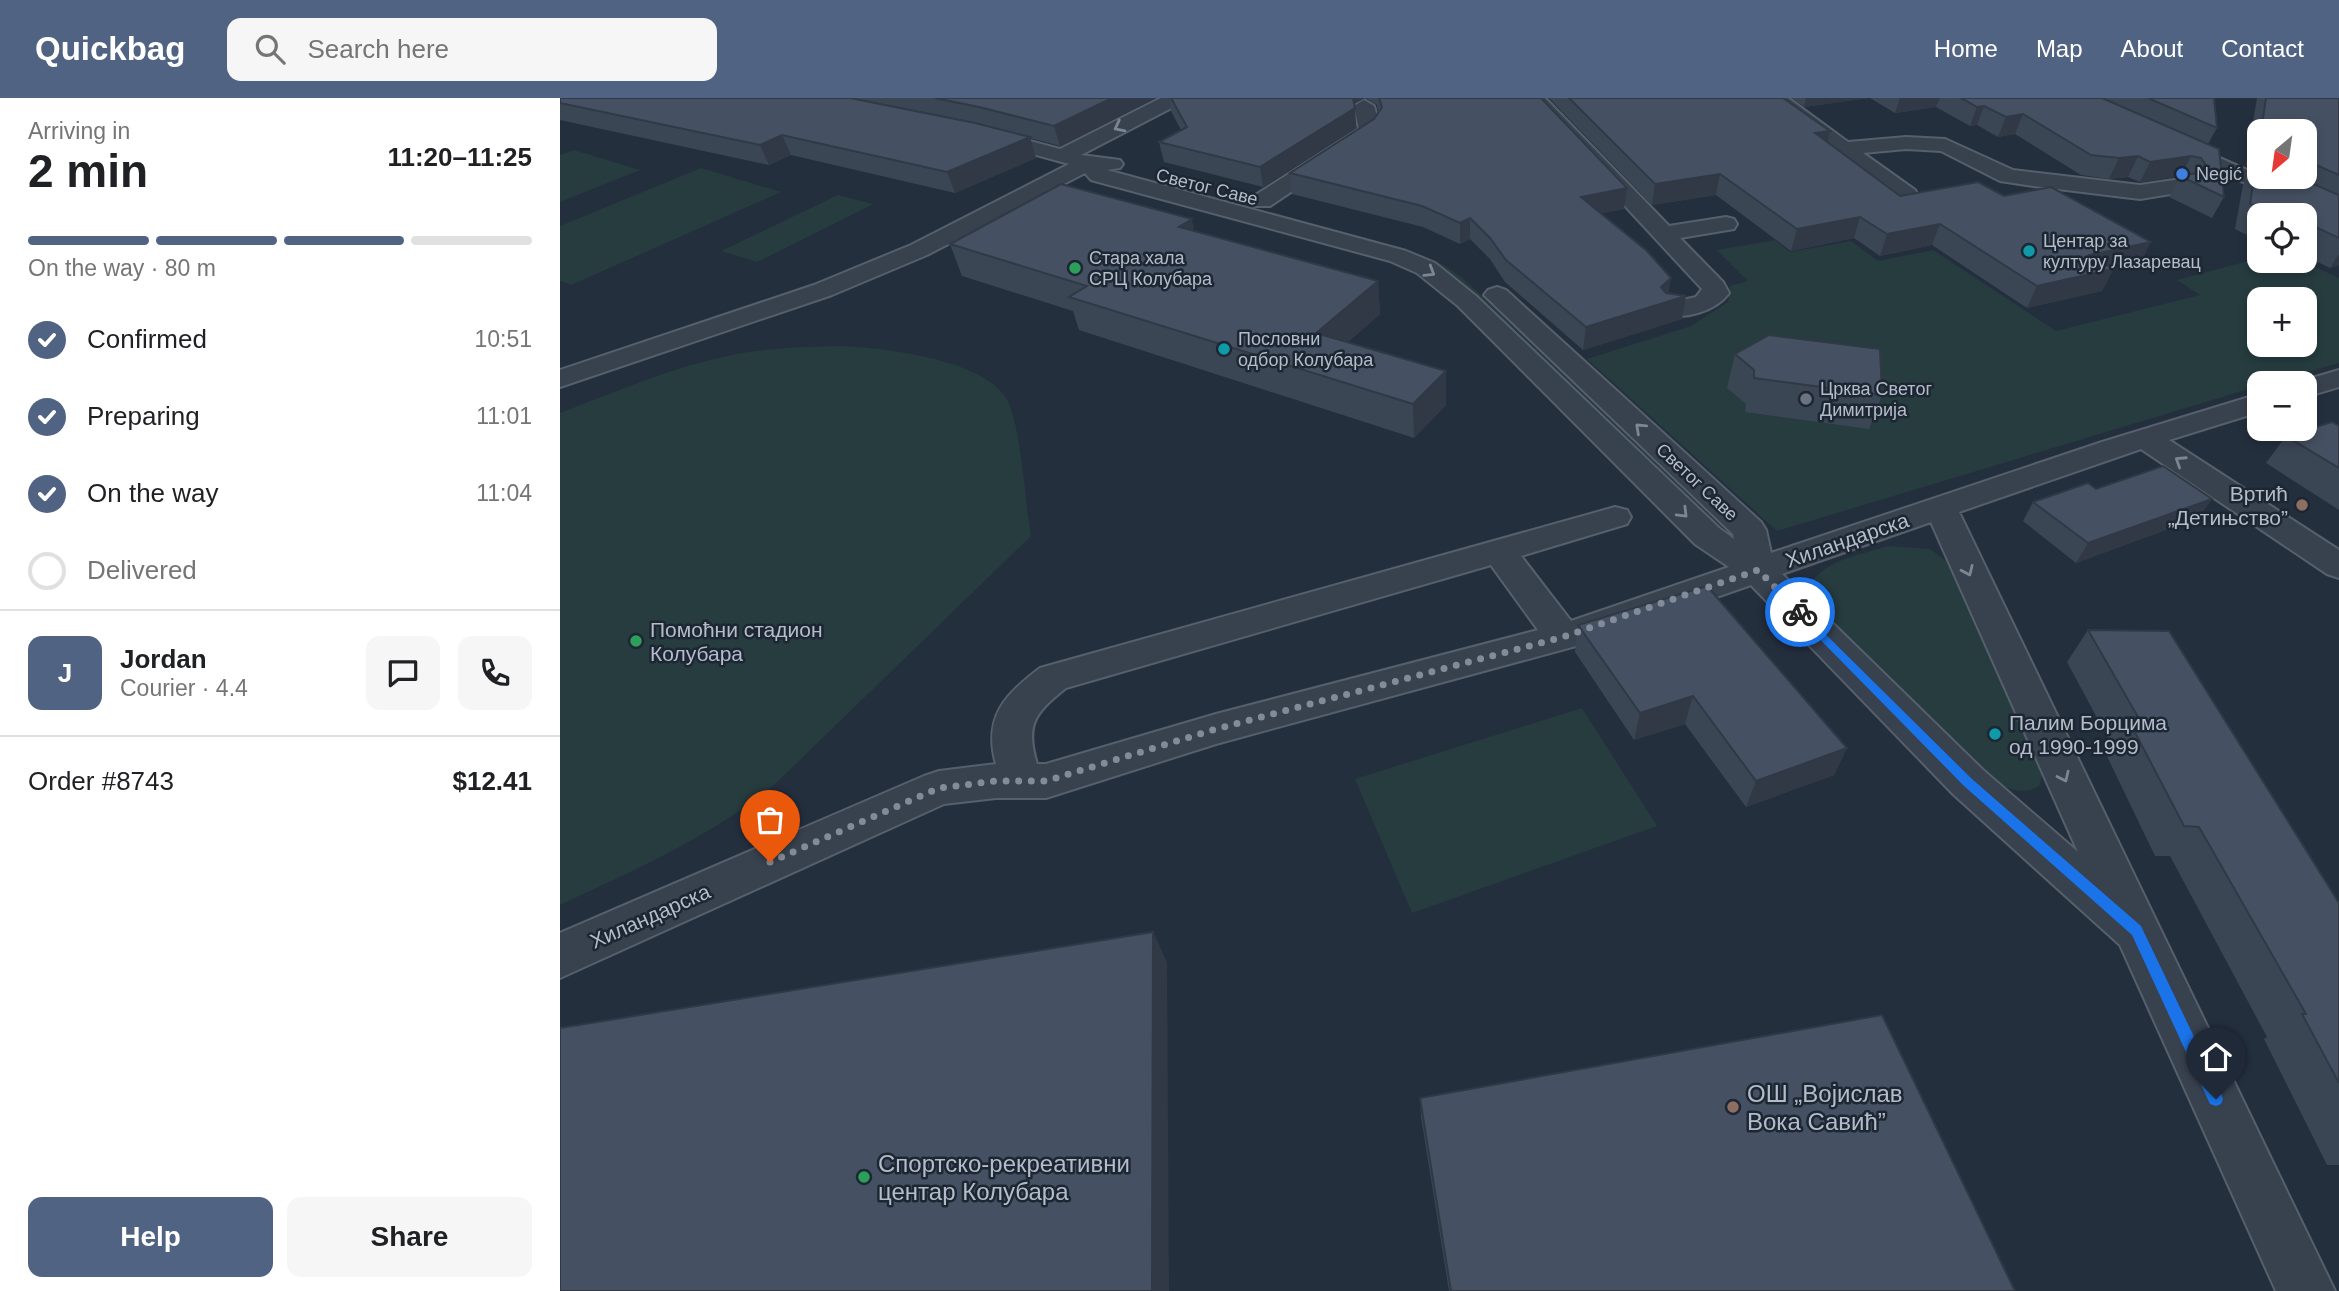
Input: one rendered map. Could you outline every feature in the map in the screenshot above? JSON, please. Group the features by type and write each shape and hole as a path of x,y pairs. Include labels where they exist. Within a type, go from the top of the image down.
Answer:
{"street":[{"path":"1062,156 1176,98"},
{"path":"1534,98 1714,287 1716,293 1704,303 1674,309"},
{"path":"1776,98 1907,195"},
{"path":"1262,201 1366,133 1370,127 1364,106"},
{"name":"Светог Саве","path":"959,129 1088,163 1116,164 1406,240 1471,273 1749,530 1758,570"},
{"path":"2161,138 2339,218"},
{"path":"1844,148 1906,144 1945,145 2008,176 2140,192 2180,186"},
{"path":"560,379 824,290 919,250 1088,163"},
{"name":"Светог Саве","path":"1088,163 1098,175 1361,245 1426,268 1467,301 1707,536 1758,570"},
{"path":"1661,234 1726,224"},
{"path":"2317,385 2339,378"},
{"name":"Хиландарска","path":"560,956 939,788 996,781 1046,781 1216,729 1563,637 2247,407"},
{"path":"2146,439 2339,566"},
{"path":"1941,508 1975,587 2306,1291"},
{"path":"1024,782 1013,758 1009,729 1028,695 1053,678 1615,517"},
{"path":"1499,551 1563,637"},
{"path":"1758,570 1968,782 2136,930"}],"green space":[{"path":"574,150 640,170 560,202 560,155"},
{"path":"701,168 781,192 571,285 560,281 560,226"},
{"path":"1104,168 1406,249 1444,265 1461,277 1734,524 1721,528 1450,280 1434,269 1097,172"},
{"path":"838,195 873,204 757,262 721,251"},
{"path":"1775,240 1790,252 1851,241 1878,261 1933,250 2056,331 2200,295 2177,280 2247,261 2247,273 2317,273 2317,268 2339,278 2339,363 2311,371 2247,371 2247,390 1777,531 1587,359 1691,326 1728,302 1730,286 1748,281 1717,250"},
{"path":"840,346 880,349 954,364 993,384 1006,398 1015,425 1031,536 774,785 750,804 698,837 560,905 560,413 643,381 706,361 741,353"},
{"path":"1887,546 1930,549 1953,566 2043,773 2039,786 2021,791 1992,781 1816,612 1809,587 1823,570 1843,560"},
{"path":"1582,708 1657,826 1412,913 1355,779"}],"building":[{"path":"560,98 850,98 1030,137 947,172 782,135 760,145 560,103"},
{"path":"935,98 1112,98 1054,126"},
{"path":"1171,98 1353,98 1355,108 1260,167 1159,142 1187,127"},
{"path":"1379,98 1541,98 1627,188 1581,197 1647,251 1671,278 1661,287 1666,293 1686,296 1586,327 1506,260 1490,238 1470,218 1460,223 1422,206 1290,173 1374,119 1382,107"},
{"path":"1569,98 1783,98 1830,131 1815,133 1900,196 1978,182 2004,196 2051,187 2151,242 2090,255 2113,269 2037,286 1940,224 1887,234 1860,217 1797,229 1720,174 1655,184"},
{"path":"1961,98 2102,98 2219,149 2224,197 2180,176 2202,172 2205,164 2201,158 2191,156 2150,162 2138,156 2119,158 2091,155 2023,114 2006,117"},
{"path":"2148,98 2214,98 2217,128"},
{"path":"2266,98 2339,98 2339,175 2317,165 2317,119 2263,119"},
{"path":"1061,184 1192,219 1179,227 1378,281 1316,333 1446,371 1413,404 1069,297 1087,286 950,244"},
{"path":"2317,186 2339,195 2339,238 2317,228 2317,203 2250,203 2252,189 2317,189"},
{"path":"1769,335 1880,349 1882,395 1754,378 1754,370 1735,354"},
{"path":"2332,422 2339,426 2339,468 2294,441 2317,441 2317,427"},
{"path":"2163,466 2212,499 2088,543 2033,502 2088,483 2096,489"},
{"path":"1707,586 1847,748 1756,781 1693,696 1640,713 1578,625"},
{"path":"2088,630 2169,631 2339,903 2339,1083 2302,1014 2306,1014 2199,827 2184,826 2127,717 2138,717"},
{"name":"Спортско-рекреативни центар Колубара","path":"1153,932 1152,1291 560,1291 560,1028"},
{"path":"1882,1015 2015,1291 1451,1291 1420,1098"}],"way so far":[{"path":"770,862 939,788 996,781 1046,781 1216,729 1563,637 1758,570 1800,612"}],"place":[{"name":"Negić","path":"2182,174"},
{"name":"Центар за културу Лазаревац","path":"2029,251"},
{"name":"Стара хала СРЦ Колубара","path":"1075,268"},
{"name":"Пословни одбор Колубара","path":"1224,349"},
{"name":"Црква Светог Димитрија","path":"1806,399"},
{"name":"Вртић „Детињство”","path":"2302,505"},
{"name":"Помоћни стадион Колубара","path":"636,641"},
{"name":"Палим Борцима од 1990-1999","path":"1995,734"},
{"name":"ОШ „Војислав Вока Савић”","path":"1733,1107"},
{"name":"Спортско-рекреативни центар Колубара","path":"864,1177"}],"route":[{"path":"1800,612 1968,782 2136,930 2216,1099"}]}
